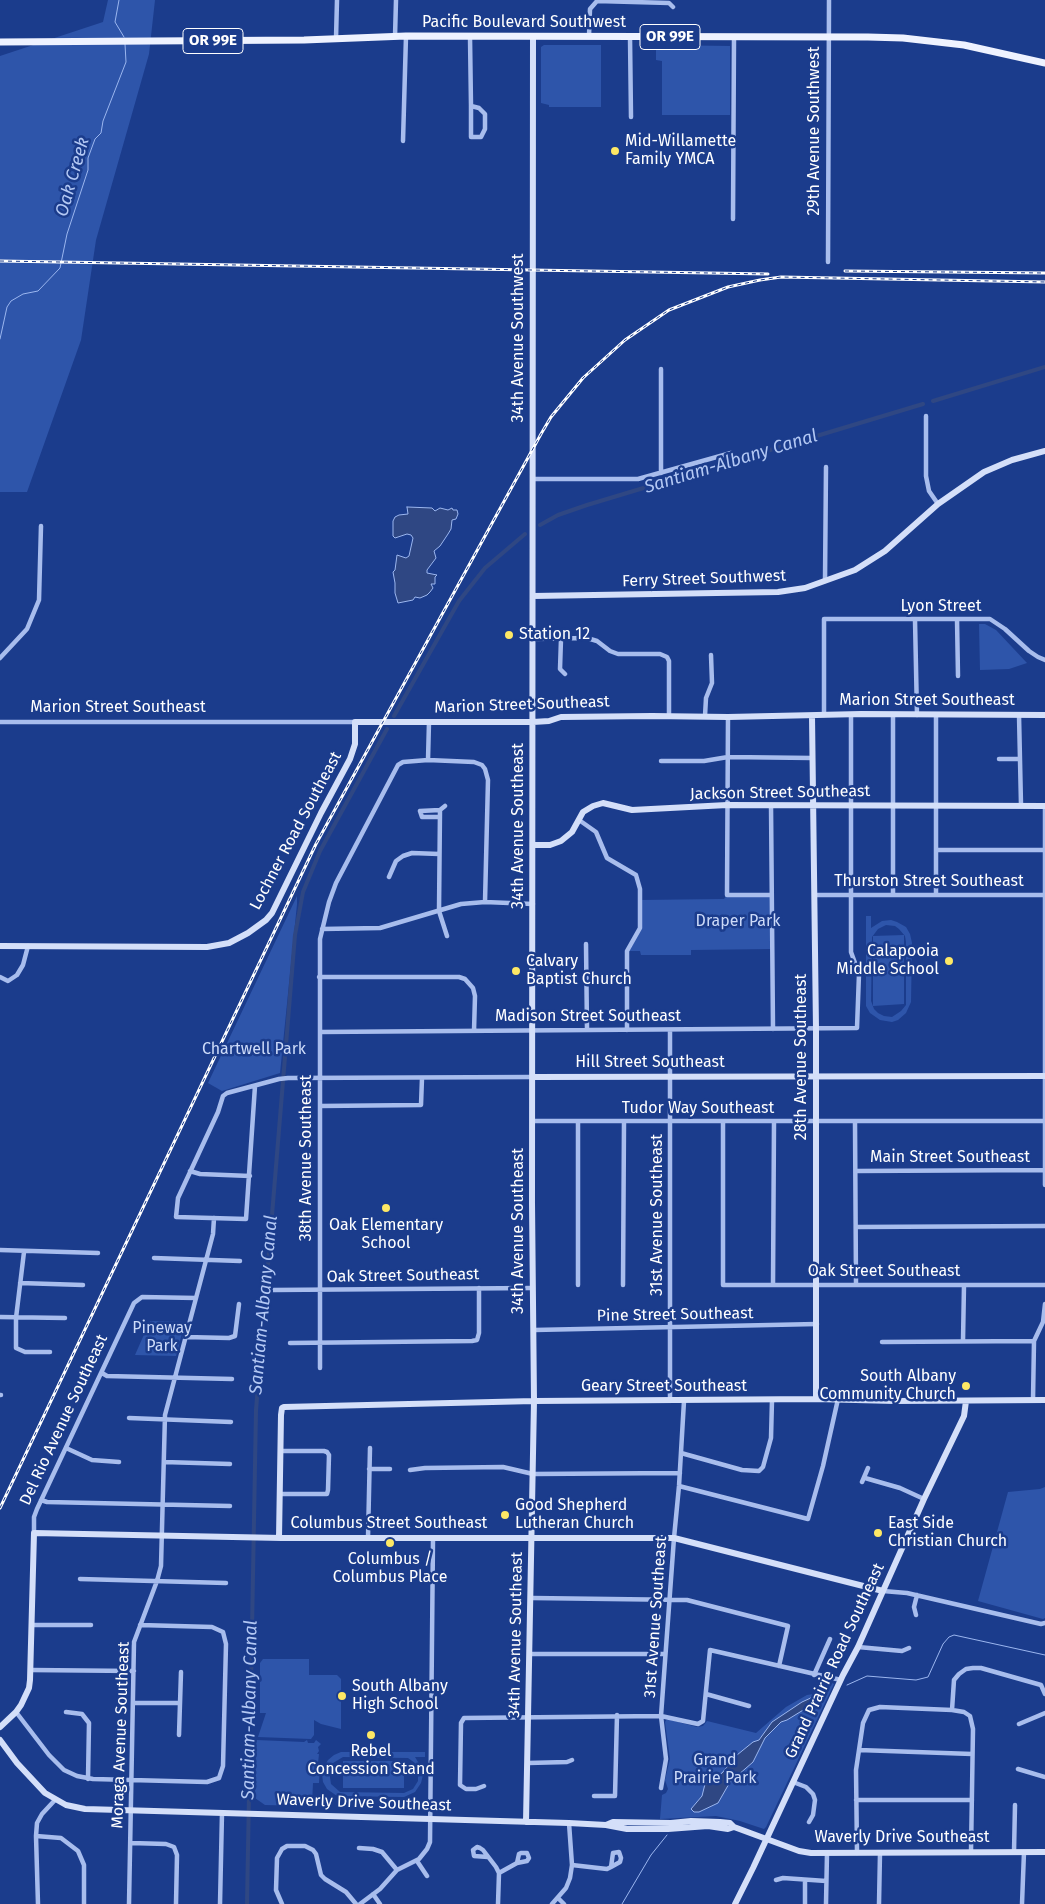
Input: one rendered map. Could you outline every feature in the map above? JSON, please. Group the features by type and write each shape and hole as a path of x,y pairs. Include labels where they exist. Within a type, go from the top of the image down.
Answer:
{"main road":[{"name":"Pacific Boulevard Southwest","path":"0,42 336,39 406,36 828,36 903,38 948,43 997,51 1045,63"}],"street":[{"path":"336,39 337,0"},
{"path":"395,37 396,0"},
{"name":"29th Avenue Southwest","path":"828,262 829,0"},
{"path":"589,36 590,9 597,1 669,3 673,7"},
{"path":"403,141 406,36"},
{"path":"470,37 471,137 481,137 485,129 485,114 479,108 471,106"},
{"name":"34th Avenue Southwest","path":"533,37 533,639"},
{"path":"630,37 631,117"},
{"path":"734,37 734,219"},
{"path":"661,369 661,473"},
{"path":"926,416 926,476 929,491 938,504"},
{"name":"Ferry Street Southwest","path":"534,596 778,592 805,588 855,570 885,551 938,504 984,472 1012,460 1045,451"},
{"path":"532,479 632,480 731,453"},
{"path":"825,582 826,468"},
{"path":"0,658 27,629 39,600 41,526"},
{"name":"Lyon Street","path":"824,715 824,619 990,620 1005,629 1029,652 1045,660"},
{"path":"957,619 958,676"},
{"path":"915,620 917,715"},
{"path":"533,639 592,640 597,641 610,652 618,654 660,654 667,657 669,661 669,716"},
{"name":"34th Avenue Southeast","path":"526,1822 532,1598 534,1401 532,1031 533,639"},
{"path":"561,639 560,669 564,674"},
{"path":"705,716 706,698 712,683 711,654"},
{"path":"851,715 851,895"},
{"path":"893,715 893,895"},
{"path":"936,715 936,896"},
{"path":"1019,715 1021,805"},
{"name":"Marion Street Southeast","path":"0,722 533,722 561,717 1045,715"},
{"name":"28th Avenue Southeast","path":"812,716 816,1029 816,1399"},
{"path":"728,717 727,895 770,896"},
{"name":"Lochner Road Southeast","path":"0,946 207,947 229,943 248,933 266,920 272,913 350,759 355,744 355,722"},
{"path":"429,722 428,760 474,762 482,765 487,774 488,823 485,902"},
{"path":"661,762 704,761 728,757 812,758"},
{"path":"999,759 1020,759"},
{"name":"38th Avenue Southeast","path":"320,1368 320,939 329,902 342,870 398,765 403,762 428,760"},
{"name":"Jackson Street Southeast","path":"533,845 550,845 561,841 572,832 578,820 588,808 603,804 632,810 727,805 1045,806"},
{"path":"770,805 773,1029"},
{"path":"440,817 422,817 420,814 422,810 440,810 445,806"},
{"path":"1045,806 1045,1184"},
{"path":"440,810 439,911 447,936"},
{"path":"578,820 596,832 607,858 636,876 640,888 640,928 627,951 627,1030"},
{"path":"936,850 1045,850"},
{"path":"389,877 396,861 403,856 412,853 439,854"},
{"name":"Thurston Street Southeast","path":"814,895 1044,895"},
{"name":"Madison Street Southeast","path":"320,1032 858,1028 859,974 851,952 851,895"},
{"path":"322,929 380,928 461,904 485,902 533,904"},
{"path":"586,944 587,1030"},
{"path":"0,977 8,981 17,975 23,965 28,946"},
{"path":"319,977 458,977 470,983 475,996 474,1031"},
{"name":"31st Avenue Southeast","path":"670,1030 672,1121 670,1400"},
{"name":"Hill Street Southeast","path":"214,1218 176,1217 178,1198 220,1108 223,1096 227,1093 280,1079 1045,1076"},
{"path":"320,1106 421,1105 422,1078"},
{"path":"214,1218 246,1219 255,1086"},
{"name":"Tudor Way Southeast","path":"533,1121 1044,1121"},
{"path":"578,1121 578,1286"},
{"path":"623,1285 624,1121"},
{"name":"Oak Street Southeast","path":"723,1121 723,1285 1045,1285"},
{"path":"773,1285 774,1121"},
{"path":"856,1122 856,1285"},
{"name":"Main Street Southeast","path":"856,1171 1045,1170"},
{"path":"190,1171 200,1174 250,1176"},
{"name":"Moraga Avenue Southeast","path":"129,1904 134,1642 158,1581 161,1566 164,1420 207,1259 213,1234 214,1218"},
{"path":"856,1227 1045,1226"},
{"path":"0,1250 98,1253"},
{"path":"24,1252 15,1343 19,1350 50,1352"},
{"path":"154,1258 240,1261"},
{"path":"20,1283 83,1285"},
{"path":"963,1341 964,1285"},
{"path":"290,1343 477,1340 479,1333 479,1288"},
{"name":"Oak Street Southeast","path":"273,1290 533,1288"},
{"name":"Del Rio Avenue Southeast","path":"0,1727 16,1712 29,1688 34,1517 41,1500 130,1310 142,1297 196,1298"},
{"path":"185,1337 233,1337 237,1332 238,1304"},
{"path":"1033,1400 1034,1341 1043,1322 1045,1304"},
{"path":"0,1317 65,1318"},
{"name":"Pine Street Southeast","path":"534,1330 817,1324"},
{"path":"882,1342 1034,1341"},
{"path":"102,1373 107,1376 232,1379"},
{"path":"680,1486 808,1519 823,1466 838,1399"},
{"path":"682,1453 742,1470 759,1471 763,1466 770,1446 772,1400"},
{"name":"Geary Street Southeast","path":"281,1451 282,1408 534,1401 1045,1400"},
{"name":"31st Avenue Southeast","path":"661,1788 666,1759 661,1716 674,1538 680,1486 684,1401"},
{"name":"Grand Prairie Road Southeast","path":"735,1904 858,1648 924,1499 964,1416 966,1401"},
{"path":"129,1418 230,1422"},
{"path":"66,1448 92,1460 119,1462"},
{"path":"368,1538 370,1448"},
{"path":"279,1538 280,1494 281,1451 327,1452 329,1455 327,1494 280,1494"},
{"path":"164,1462 230,1464"},
{"path":"410,1470 425,1468 503,1467 533,1474 680,1472"},
{"path":"868,1468 863,1480 900,1488 924,1499"},
{"path":"370,1469 390,1469"},
{"path":"41,1500 48,1502 230,1506"},
{"name":"Columbus Street Southeast","path":"34,1533 279,1538 674,1538 883,1591 917,1595 1041,1624 1045,1623"},
{"path":"360,1904 397,1870 417,1861 429,1846 431,1837 433,1538"},
{"path":"80,1579 226,1583"},
{"path":"916,1616 914,1607 917,1595"},
{"path":"532,1598 688,1600 788,1626 779,1666"},
{"path":"32,1625 91,1625"},
{"path":"16,1712 49,1755 64,1770 88,1779 206,1782 219,1778 223,1766 224,1738 226,1644 223,1632 212,1627 140,1625"},
{"path":"814,1675 830,1638"},
{"path":"858,1648 902,1650 909,1648"},
{"path":"484,1786 476,1789 466,1789 460,1785 460,1722 468,1718 661,1716 698,1724 702,1721 710,1650 841,1680"},
{"path":"530,1654 665,1654"},
{"path":"952,1710 954,1680 966,1669 981,1668 1041,1686 1045,1694"},
{"path":"31,1670 134,1672"},
{"path":"179,1735 181,1672"},
{"path":"706,1694 749,1706"},
{"path":"133,1703 180,1703"},
{"path":"857,1853 856,1800 858,1750 865,1715 869,1710 880,1707 952,1710 964,1712 970,1716 972,1721 971,1852"},
{"path":"66,1712 82,1714 89,1723 88,1779"},
{"path":"1019,1724 1045,1713"},
{"path":"594,1796 616,1796 617,1715"},
{"name":"Waverly Drive Southeast","path":"0,1740 36,1785 55,1800 66,1805 85,1809 569,1823 606,1825 614,1828 663,1829 700,1826 728,1829 734,1827 799,1851 826,1853 1045,1852"},
{"path":"858,1750 972,1754"},
{"path":"528,1764 567,1762 572,1760"},
{"path":"1018,1769 1045,1777"},
{"path":"793,1782 806,1787 813,1794 815,1800 813,1814 809,1822"},
{"path":"38,1904 36,1836 38,1823 42,1814 55,1800"},
{"path":"856,1800 972,1800"},
{"path":"1014,1852 1015,1805"},
{"path":"220,1904 222,1813"},
{"path":"552,1904 558,1898 570,1878 572,1865 569,1823"},
{"path":"36,1836 61,1838 78,1851 84,1866 84,1904"},
{"path":"131,1843 166,1844 174,1847 177,1855 176,1904"},
{"path":"282,1904 276,1890 277,1858 282,1849 287,1846 306,1846 312,1850 316,1854 321,1875 346,1892 356,1904"},
{"path":"359,1848 382,1852 397,1870"},
{"path":"1022,1904 1024,1852"},
{"path":"826,1853 826,1904"},
{"path":"879,1904 880,1853"},
{"path":"488,1858 499,1873 498,1904"},
{"path":"417,1861 427,1876"},
{"path":"499,1873 517,1863"},
{"path":"572,1865 602,1870 611,1867"},
{"path":"776,1880 783,1878 826,1881"},
{"path":"805,1881 805,1904"},
{"path":"373,1894 380,1904"},
{"path":"558,1898 564,1904"}],"green space":[{"path":"108,0 155,0 149,54 96,240 81,340 27,492 0,492 0,56 103,22"},
{"path":"544,45 601,45 601,107 549,107 549,105 541,103 541,47"},
{"path":"656,45 730,46 730,115 662,115 662,61 656,60"},
{"path":"979,624 985,624 996,630 1027,663 1009,669 980,670"},
{"name":"Draper Park","path":"727,895 770,895 771,949 691,950 691,955 641,955 640,951 627,951 640,928 640,900 724,899"},
{"name":"Chartwell Park","path":"297,896 280,1073 222,1091 208,1083"},
{"path":"866,916 871,916 871,928 882,921 891,920 906,927 910,934 912,943 911,1002 906,1013 898,1020 892,1022 880,1020 870,1013 866,1006","holes":["886,925 895,926 905,936 906,942 906,1005 892,1017 878,1013 871,1001 872,937 878,929"]},
{"path":"904,935 904,1004 873,1006 873,936"},
{"name":"Pineway Park","path":"150,1321 185,1322 176,1356 135,1355"},
{"path":"1045,1487 1045,1618 978,1601 1008,1492"},
{"path":"263,1659 309,1659 309,1675 337,1675 341,1679 341,1729 321,1724 314,1720 314,1735 311,1739 258,1737 266,1713 260,1713 260,1663"},
{"name":"Grand Prairie Park","path":"832,1683 834,1684 764,1829 716,1816 660,1819 662,1795 668,1789 665,1780 670,1759 665,1722 667,1719 697,1727 703,1726 707,1721 756,1733 786,1707 807,1695 820,1693"},
{"path":"256,1740 304,1742 307,1740 308,1743 314,1743 316,1740 321,1744 318,1747 319,1751 317,1754 319,1754 318,1763 320,1765 319,1783 313,1783 311,1806 265,1805 255,1798"},
{"path":"341,1752 425,1752 425,1757 415,1757 423,1775 421,1783 415,1792 404,1797 337,1796 327,1789 323,1782 322,1774 328,1760","holes":["343,1757 408,1758 415,1763 418,1769 418,1781 413,1789 404,1793 340,1792 331,1784 329,1771 333,1763"]},
{"path":"343,1761 404,1761 404,1788 343,1788"}],"shaded area":[{"path":"407,507 432,508 435,511 440,508 448,510 452,508 457,510 458,514 456,519 452,520 451,529 448,534 434,551 436,558 427,570 427,573 437,575 435,577 435,584 431,584 433,588 427,595 420,598 415,597 413,600 398,603 393,572 397,555 406,558 409,556 413,538 407,534 395,538 393,536 393,521 399,515 408,514"},
{"path":"826,1691 827,1693 813,1704 781,1722 765,1738 753,1762 730,1782 718,1803 699,1812 694,1812 691,1809 702,1796 705,1784 722,1773 737,1755 753,1742 759,1740 772,1722 802,1702"}],"waterway":[{"name":"Oak Creek","path":"119,0 115,22 124,37"},
{"name":"Oak Creek","path":"0,339 7,307 11,301 23,294 38,291 60,268 67,234 88,170 88,158 95,139 101,133 103,121 126,62 125,44"},
{"name":"Santiam-Albany Canal","path":"933,401 1045,367"},
{"name":"Santiam-Albany Canal","path":"540,525 558,515 587,505 923,404"},
{"name":"Santiam-Albany Canal","path":"394,716 459,601 485,568 525,534"},
{"name":"Santiam-Albany Canal","path":"247,1904 256,1410 295,935 303,892 320,851 387,729"},
{"path":"847,1685 867,1676 916,1680 928,1677 943,1644 949,1637 954,1635 1045,1655"},
{"path":"622,1904 651,1855 667,1835"}],"railway":[{"path":"0,261 768,274"},
{"path":"845,271 1045,273"},
{"path":"0,1508 316,844 541,434 551,417 583,378 625,340 669,310 728,287 760,280 781,277 1045,282"}],"place":[{"name":"Mid-Willamette Family YMCA","path":"615,151"},
{"name":"Station 12","path":"509,635"},
{"name":"Calapooia Middle School","path":"949,961"},
{"name":"Calvary Baptist Church","path":"516,971"},
{"name":"Oak Elementary School","path":"386,1208"},
{"name":"South Albany Community Church","path":"966,1386"},
{"name":"Good Shepherd Lutheran Church","path":"505,1515"},
{"name":"East Side Christian Church","path":"878,1533"},
{"name":"Columbus / Columbus Place","path":"390,1543"},
{"name":"South Albany High School","path":"342,1696"},
{"name":"Rebel Concession Stand","path":"371,1735"}]}
